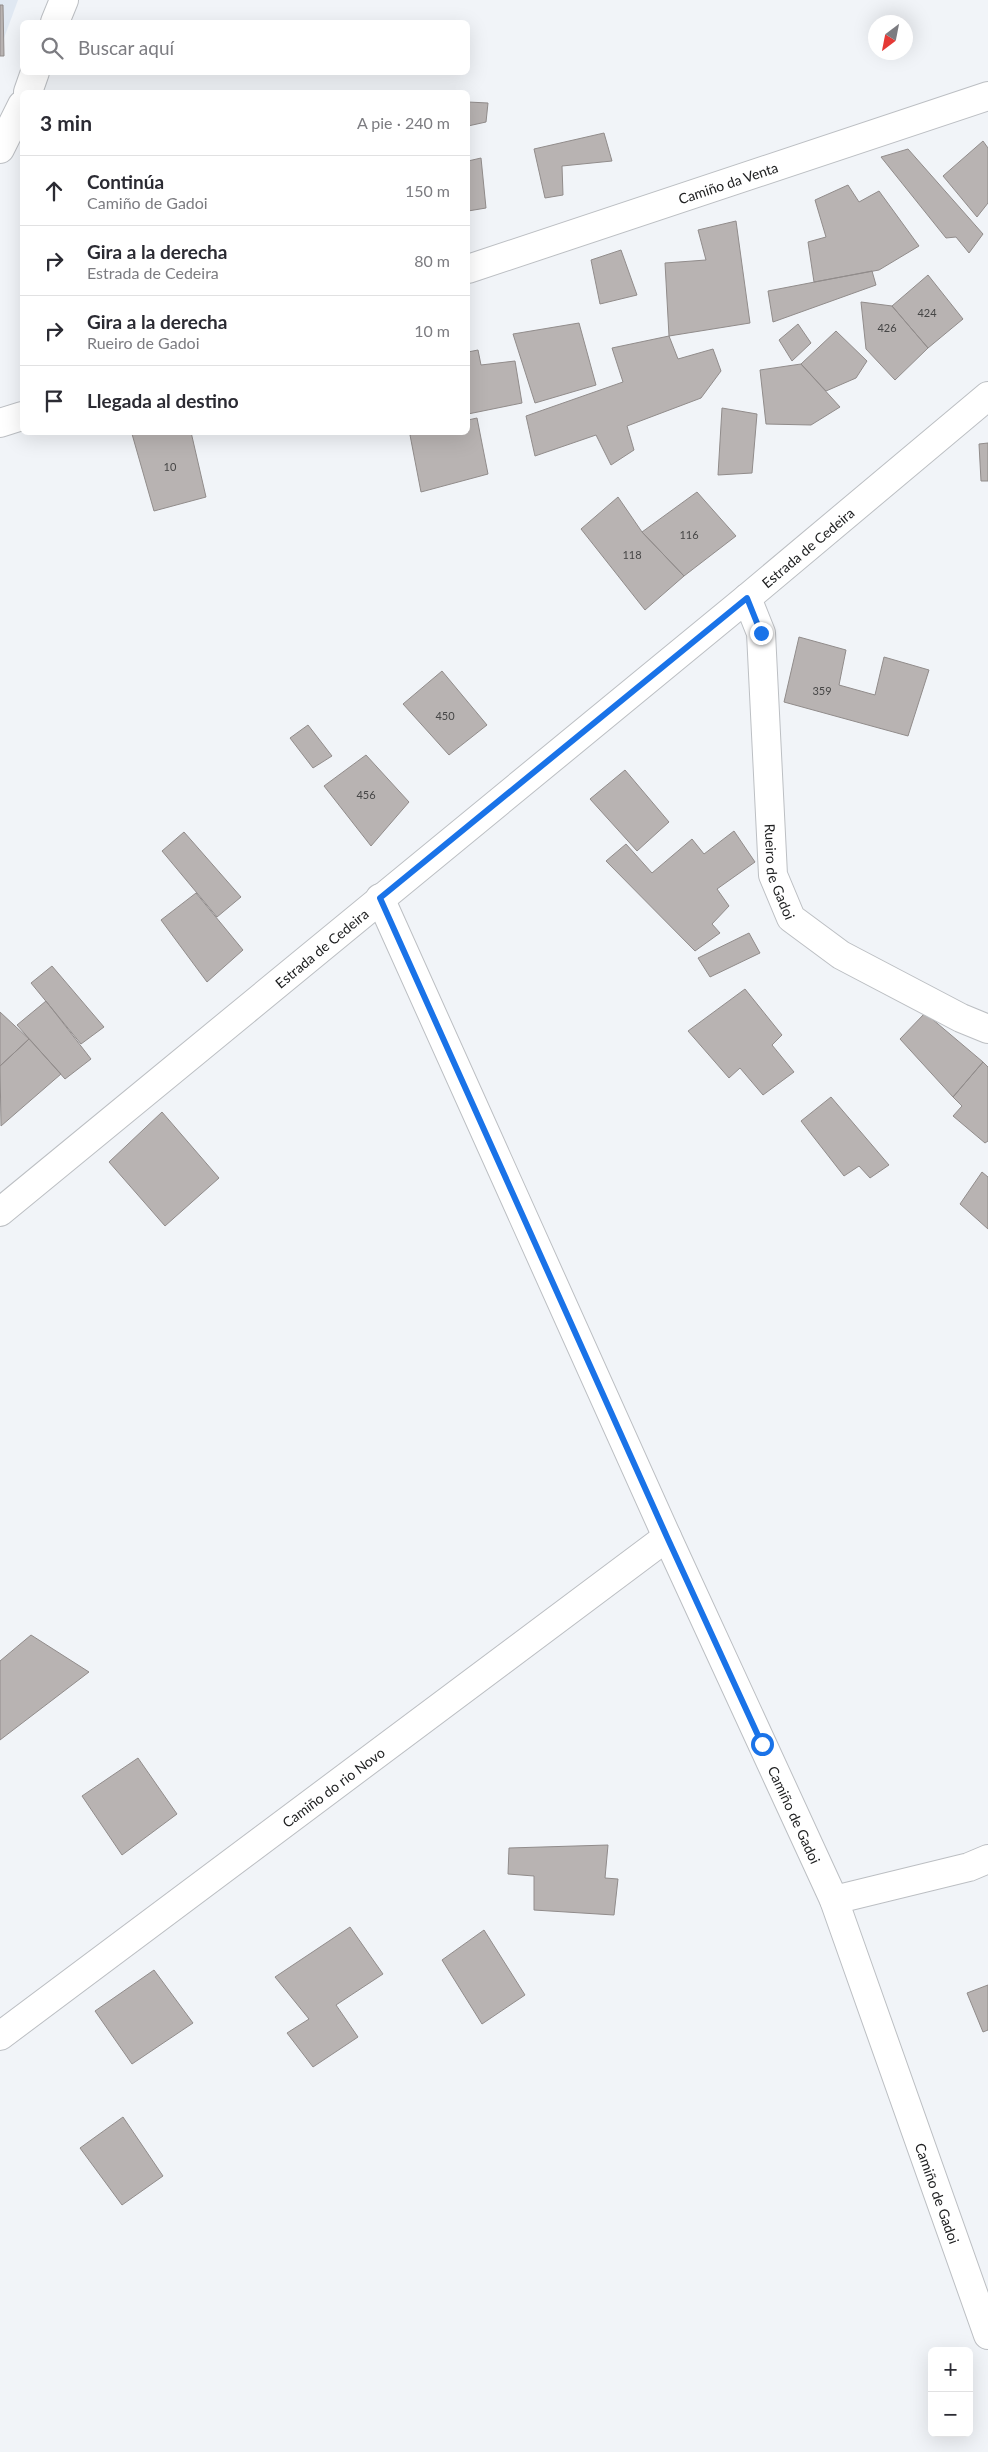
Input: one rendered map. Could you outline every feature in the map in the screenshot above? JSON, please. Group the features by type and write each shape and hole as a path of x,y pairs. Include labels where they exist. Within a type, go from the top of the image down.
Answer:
{"street":[{"path":"56,20 64,0"},
{"path":"29,90 35,75"},
{"name":"Camiño da Venta","path":"470,267 988,96"},
{"path":"0,149 20,109"},
{"name":"Estrada de Cedeira","path":"0,1212 747,598 988,396"},
{"path":"0,424 20,417"},
{"name":"Rueiro de Gadoi","path":"747,598 761,633 773,875 791,918 842,955 961,1018 988,1029"},
{"name":"Camiño de Gadoi","path":"380,898 667,1537 834,1900 988,2335"},
{"name":"Camiño do rio Novo","path":"0,2036 667,1537"},
{"path":"834,1900 969,1867 988,1859"}],"shaded area":[{"path":"0,0 18,0 0,49"}],"building":[{"path":"0,5 3,5 4,56 0,56"},
{"path":"470,102 488,103 486,122 470,126"},
{"path":"604,133 612,161 562,166 563,195 545,198 534,149"},
{"path":"983,141 988,148 988,203 977,217 943,176"},
{"path":"908,149 983,234 969,253 956,237 946,238 881,157"},
{"path":"481,158 486,208 470,211 470,161"},
{"path":"848,185 859,202 879,191 919,246 879,270 814,282 808,242 826,237 815,200"},
{"path":"736,221 750,323 669,336 665,263 706,260 698,230"},
{"path":"621,250 637,295 600,304 591,260"},
{"path":"872,271 876,285 773,322 768,291"},
{"path":"928,275 963,319 928,348 892,306"},
{"path":"861,302 892,306 928,348 895,380 866,349"},
{"path":"579,323 596,385 535,403 513,334"},
{"path":"798,324 811,343 792,361 779,340"},
{"path":"836,331 867,361 856,378 826,391 801,364"},
{"path":"669,336 678,359 713,349 721,371 701,398 627,426 634,450 611,465 596,435 535,456 526,416 623,382 612,348"},
{"path":"478,350 481,365 515,361 522,403 470,414 470,352"},
{"path":"801,364 840,407 811,425 766,424 760,370"},
{"path":"722,408 757,414 752,473 718,475"},
{"path":"477,418 488,474 421,492 410,435 470,435 470,420"},
{"path":"132,435 192,435 206,497 154,511"},
{"path":"988,443 988,481 981,481 979,444"},
{"path":"697,492 736,536 684,576 642,532"},
{"path":"618,497 642,532 684,576 645,610 581,529"},
{"path":"799,637 846,650 839,685 875,695 884,657 929,670 908,736 784,702"},
{"path":"442,671 487,725 449,755 403,704"},
{"path":"308,725 332,756 313,768 290,738"},
{"path":"366,755 409,802 371,846 324,786"},
{"path":"625,770 669,822 637,851 590,799"},
{"path":"734,831 755,862 717,889 729,906 712,924 720,933 695,951 606,861 626,844 652,873 692,839 704,854"},
{"path":"184,832 241,897 217,917 162,851"},
{"path":"196,893 243,950 207,982 161,920"},
{"path":"749,933 760,953 710,977 698,958"},
{"path":"52,966 104,1027 81,1044 31,983"},
{"path":"745,989 782,1035 772,1045 794,1072 763,1095 740,1068 729,1078 688,1031"},
{"path":"46,1001 91,1059 65,1079 17,1025"},
{"path":"0,1012 29,1039 0,1066"},
{"path":"925,1013 983,1062 953,1097 900,1039"},
{"path":"29,1039 61,1074 1,1126 0,1066"},
{"path":"983,1062 988,1067 988,1141 985,1143 953,1116 962,1106 953,1097"},
{"path":"831,1097 889,1165 870,1178 859,1166 844,1176 801,1121"},
{"path":"162,1112 219,1178 165,1226 109,1162"},
{"path":"982,1172 988,1177 988,1229 960,1204"},
{"path":"31,1635 89,1672 0,1740 0,1661"},
{"path":"138,1758 177,1814 122,1855 82,1796"},
{"path":"608,1845 605,1878 618,1879 614,1915 534,1910 534,1876 508,1874 509,1848"},
{"path":"350,1927 383,1974 336,2005 358,2037 313,2067 287,2033 309,2019 275,1977"},
{"path":"484,1930 525,1995 482,2024 442,1960"},
{"path":"154,1970 193,2023 132,2064 95,2011"},
{"path":"988,1985 988,2030 983,2032 967,1993"},
{"path":"123,2117 163,2176 122,2205 80,2148"}],"route":[{"path":"761,633 747,598 380,898 762,1744"}]}
